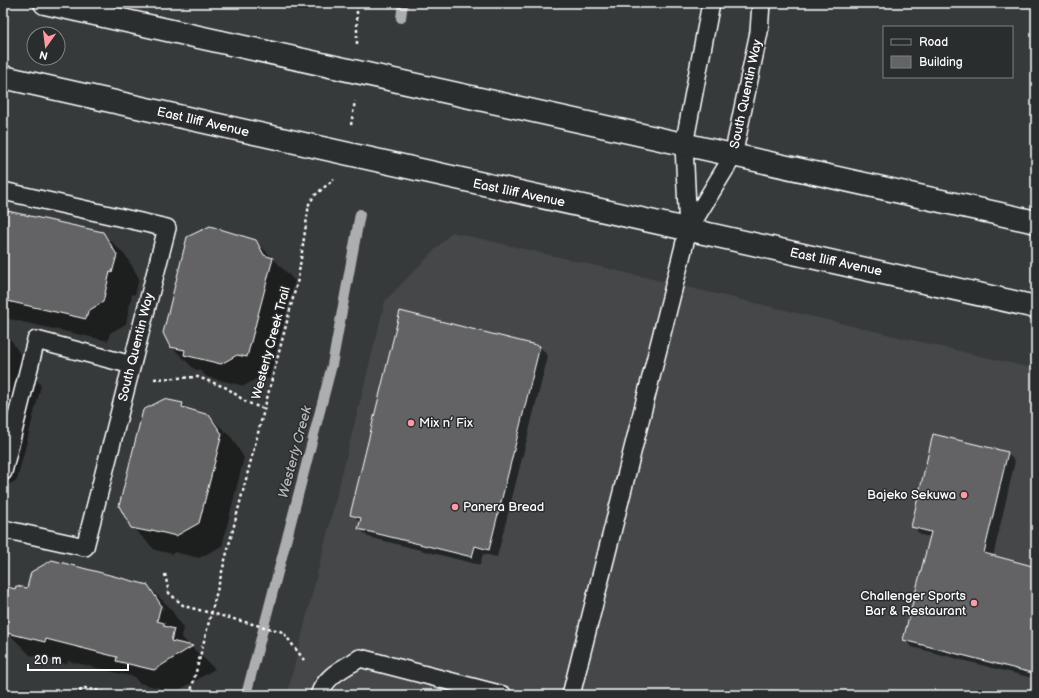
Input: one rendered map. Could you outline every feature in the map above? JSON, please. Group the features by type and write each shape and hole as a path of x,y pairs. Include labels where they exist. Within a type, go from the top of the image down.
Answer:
{"main road":[{"path":"45,3 1036,222"},
{"name":"East Iliff Avenue","path":"3,77 1036,307"}],"lane":[{"path":"571,695 688,230 684,145 711,3"},
{"name":"South Quentin Way","path":"688,230 733,156 759,32 761,3"},
{"name":"South Quentin Way","path":"3,191 167,228 85,548 3,529"},
{"path":"3,472 36,340 130,371"},
{"path":"319,695 322,686 329,677 360,658 503,695"}],"path":[{"name":"Westerly Creek Trail","path":"190,695 298,279 309,204 314,196 331,184 337,176 345,154 353,113 356,72 357,3"},
{"path":"130,371 164,380 198,377 227,388 246,402 264,409"},
{"path":"165,574 169,593 184,606 283,632 304,660"},
{"path":"74,695 85,688 117,695"}],"shaded area":[{"path":"452,232 1036,369 1036,695 287,695 385,301"}],"building":[{"path":"3,210 103,232 117,255 112,273 110,272 103,302 88,311 86,319 3,300"},
{"path":"210,226 256,240 264,255 273,258 247,357 237,355 221,364 184,355 185,350 170,347 163,333 187,237"},
{"path":"400,311 540,346 489,550 475,546 472,557 358,529 361,518 350,515"},
{"path":"164,399 183,403 182,407 209,415 222,434 199,523 176,536 152,530 151,532 131,528 119,506 143,410"},
{"name":"Challenger Sports Bar & Restaurant","path":"933,434 1008,452 984,553 1036,567 1036,674 903,640 931,532 911,527"},
{"path":"52,560 148,585 161,605 157,621 164,623 164,626 174,629 171,641 193,646 154,670 116,661 117,657 46,639 45,642 3,632 3,605 8,587 15,589 16,586 27,588 31,572"}],"waterway":[{"name":"Westerly Creek","path":"401,18 403,3"},
{"name":"Westerly Creek","path":"246,695 332,365 360,214"}],"place":[{"name":"Mix n’ Fix","path":"411,423"},
{"name":"Bajeko Sekuwa","path":"964,495"},
{"name":"Panera Bread","path":"455,507"},
{"name":"Challenger Sports Bar & Restaurant","path":"974,603"}]}
